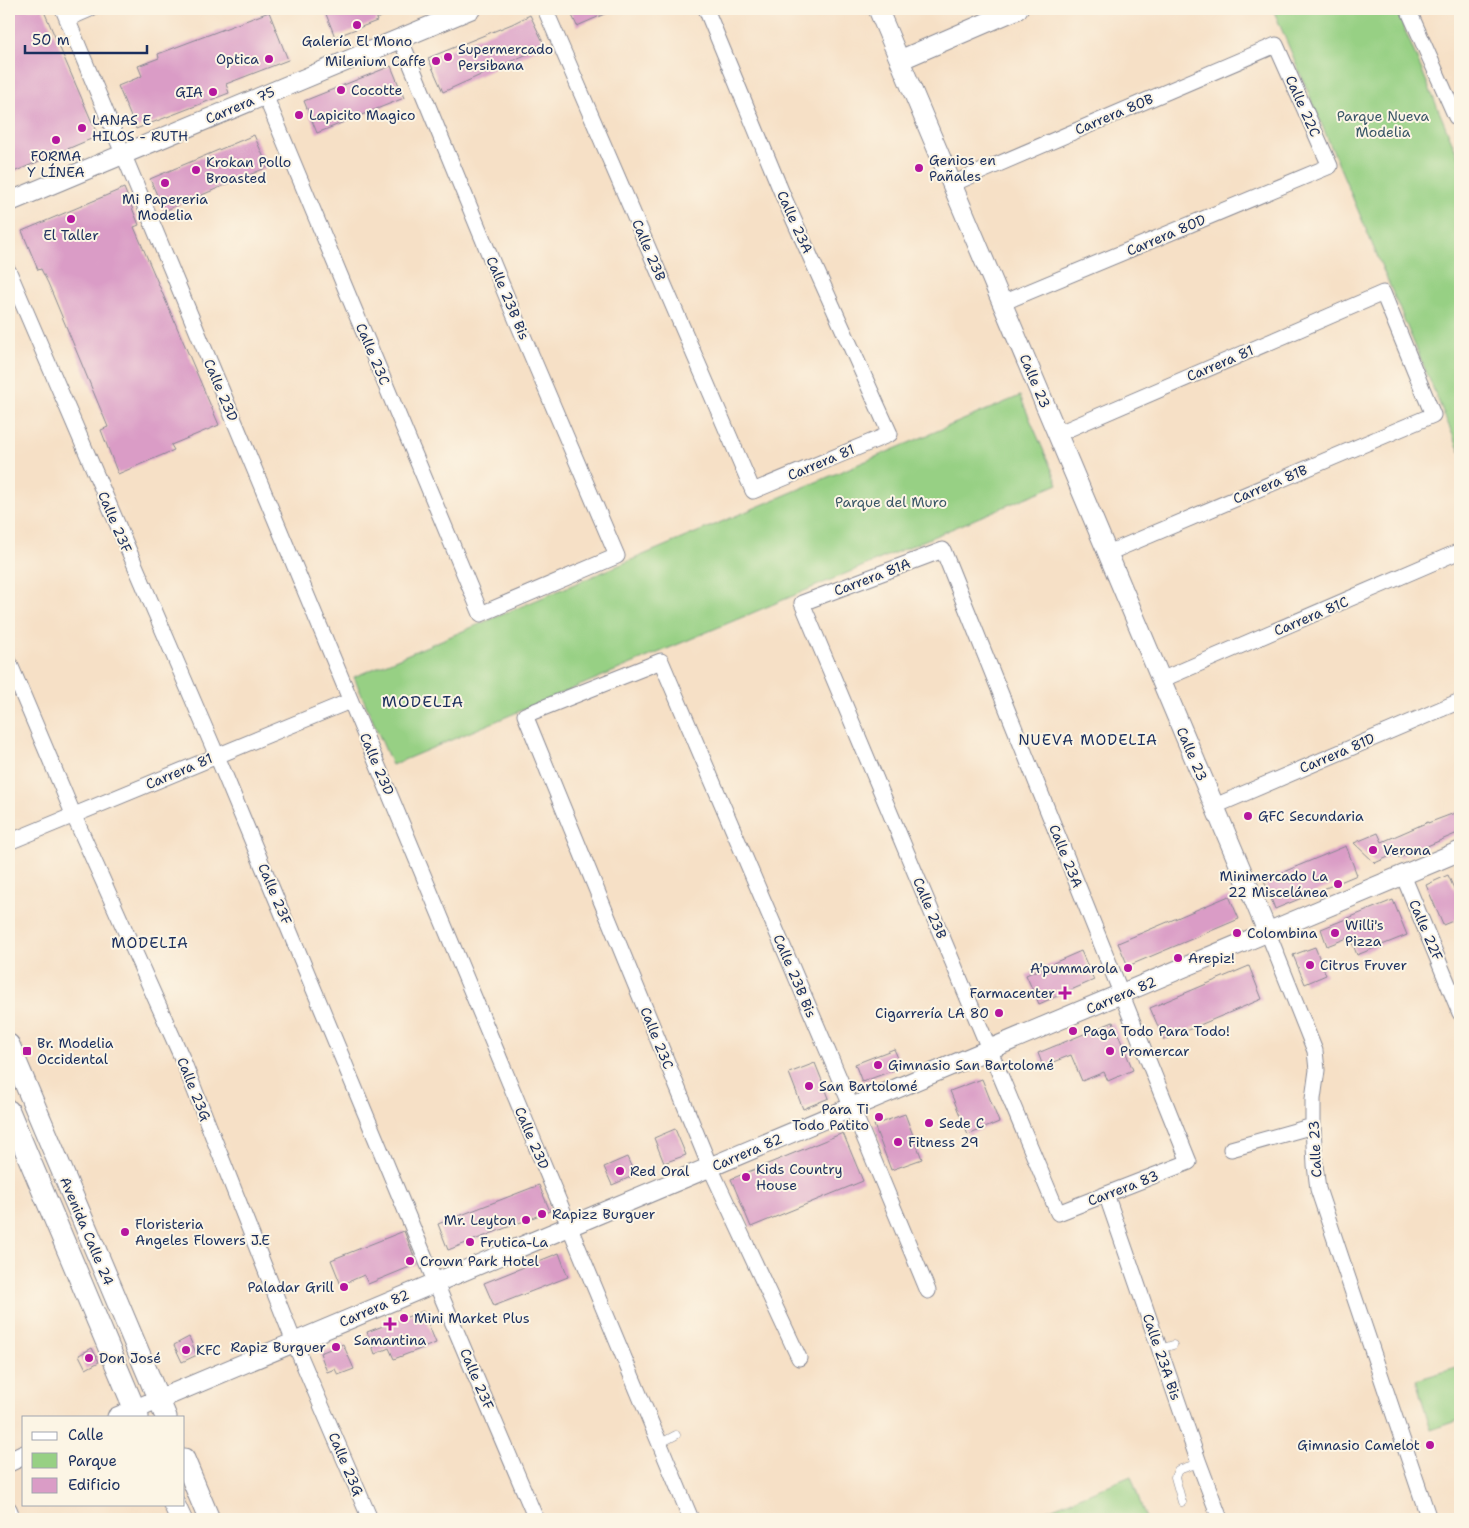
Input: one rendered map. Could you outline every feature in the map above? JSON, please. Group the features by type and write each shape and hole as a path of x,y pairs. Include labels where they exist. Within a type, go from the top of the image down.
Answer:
{"main road":[{"name":"Avenida Calle 24","path":"9,1044 162,1408"},
{"name":"Avenida Calle 24","path":"9,1111 130,1414"},
{"path":"185,1462 209,1519"},
{"path":"175,1506 181,1519"}],"street":[{"path":"65,14 90,9"},
{"name":"Carrera 75","path":"9,202 471,9"},
{"name":"Calle 23B","path":"545,9 753,491"},
{"name":"Calle 23A","path":"706,9 784,198 890,434"},
{"name":"Calle 23","path":"878,9 1215,806 1315,1051 1317,1070 1313,1099 1313,1126 1318,1189 1429,1519"},
{"path":"900,60 1018,9"},
{"path":"1408,9 1458,116"},
{"name":"Calle 23D","path":"65,14 690,1519"},
{"name":"Calle 23B Bis","path":"400,38 513,312 617,556 481,614"},
{"name":"Calle 22C","path":"1276,45 1330,166"},
{"name":"Carrera 80B","path":"952,184 1276,45"},
{"name":"Calle 23C","path":"265,95 481,614"},
{"name":"Carrera 80D","path":"1002,303 1330,166"},
{"name":"Calle 23F","path":"9,272 217,756 536,1519"},
{"name":"Carrera 81","path":"1057,434 1383,293"},
{"name":"Carrera 81B","path":"1108,553 1433,415 1383,293"},
{"name":"Carrera 81","path":"753,491 890,434"},
{"name":"Calle 23A","path":"943,550 1189,1162"},
{"name":"Carrera 81A","path":"802,603 943,550"},
{"name":"Carrera 81C","path":"1161,680 1460,551"},
{"name":"Calle 23B","path":"802,603 1058,1213"},
{"name":"Calle 23B Bis","path":"661,661 928,1291"},
{"name":"Calle 23C","path":"661,661 525,715 710,1167 800,1358"},
{"name":"Calle 23G","path":"9,662 74,816 182,1058 294,1342 370,1519"},
{"name":"Carrera 81","path":"9,842 350,701"},
{"name":"Carrera 81D","path":"1215,806 1460,701"},
{"name":"Carrera 82","path":"130,1414 162,1408 294,1342 1460,851"},
{"name":"Calle 22F","path":"1403,876 1460,1013"},
{"path":"1231,1149 1313,1126"},
{"name":"Carrera 83","path":"1058,1213 1189,1162"},
{"name":"Calle 23A Bis","path":"1106,1194 1166,1347 1199,1463 1218,1519"},
{"path":"9,1462 22,1456"},
{"path":"9,1509 13,1519"}],"lane":[{"path":"659,1444 676,1435"},
{"path":"1182,1502 1175,1476 1178,1470 1199,1463"}],"green space":[{"name":"Parque Nueva Modelia","path":"1273,9 1396,9 1460,161 1460,452"},
{"name":"Parque del Muro","path":"1020,396 1058,484 392,765 354,677"},
{"path":"1460,1367 1460,1420 1431,1430 1416,1380"},
{"path":"1131,1476 1146,1519 1026,1519"}],"building":[{"path":"9,9 43,9 98,136 9,174"},
{"path":"324,9 400,9 376,19 377,21 335,37"},
{"path":"569,9 616,9 577,26"},
{"path":"269,12 288,60 226,84 229,93 136,129 118,86 142,76 138,66 159,58 158,54"},
{"path":"530,15 545,46 443,92 428,58"},
{"path":"391,66 404,98 317,133 304,101"},
{"path":"254,135 268,167 164,211 150,179"},
{"path":"124,188 139,225 134,227 219,425 171,445 174,450 118,474 101,430 108,427 48,283 41,269 38,270 22,231"},
{"path":"1460,811 1460,832 1399,858 1397,853 1375,863 1354,843 1378,833 1382,842 1428,822"},
{"path":"1346,846 1357,875 1275,909 1264,880"},
{"path":"1448,875 1460,902 1460,918 1443,925 1426,885"},
{"path":"1229,896 1239,919 1128,966 1118,943"},
{"path":"1393,900 1407,935 1357,955 1350,937 1327,946 1321,929"},
{"name":"Citrus Fruver","path":"1315,947 1326,975 1305,984 1293,955"},
{"path":"1081,951 1094,980 1039,1004 1026,975"},
{"path":"1249,966 1262,999 1164,1040 1150,1008"},
{"path":"1113,1022 1133,1070 1108,1081 1104,1072 1082,1081 1071,1055 1043,1066 1038,1053"},
{"name":"Gimnasio San Bartolomé","path":"894,1049 902,1067 862,1082 855,1064"},
{"name":"San Bartolomé","path":"815,1063 829,1098 803,1109 789,1073"},
{"path":"982,1079 999,1122 968,1135 950,1091"},
{"name":"Fitness 29","path":"905,1114 922,1159 891,1170 874,1125"},
{"path":"675,1129 686,1155 664,1163 654,1138"},
{"name":"Kids Country House","path":"843,1133 863,1181 751,1227 731,1179"},
{"name":"Red Oral","path":"627,1157 635,1175 612,1185 604,1167"},
{"path":"539,1185 550,1211 448,1250 438,1224"},
{"path":"404,1231 417,1264 368,1284 364,1275 341,1285 331,1260"},
{"path":"559,1253 568,1277 494,1306 484,1283"},
{"path":"423,1311 436,1343 394,1359 389,1348 375,1354 367,1332"},
{"name":"KFC","path":"189,1337 197,1355 182,1362 174,1345"},
{"path":"343,1344 354,1369 338,1375 335,1369 327,1372 320,1353"},
{"name":"Don José","path":"92,1348 99,1362 86,1369 79,1355"}],"place":[{"name":"Galería El Mono","path":"357,25"},
{"name":"Supermercado Persibana","path":"448,57"},
{"name":"Optica","path":"269,59"},
{"name":"Milenium Caffe","path":"436,61"},
{"name":"Cocotte","path":"341,90"},
{"name":"GIA","path":"213,92"},
{"name":"Lapicito Magico","path":"299,115"},
{"name":"LANAS E HILOS - RUTH","path":"82,128"},
{"name":"FORMA Y LÍNEA","path":"56,140"},
{"name":"Genios en Pañales","path":"919,168"},
{"name":"Krokan Pollo Broasted","path":"196,170"},
{"name":"Mi Papereria Modelia","path":"165,183"},
{"name":"El Taller","path":"71,219"},
{"name":"GFC Secundaria","path":"1248,816"},
{"name":"Verona","path":"1373,850"},
{"name":"Minimercado La 22 Miscelánea","path":"1338,884"},
{"name":"Colombina","path":"1237,933"},
{"name":"Willi's Pizza","path":"1335,933"},
{"name":"Arepiz!","path":"1178,958"},
{"name":"Citrus Fruver","path":"1310,965"},
{"name":"A'pummarola","path":"1128,968"},
{"name":"Farmacenter","path":"1065,993"},
{"name":"Cigarrería LA 80","path":"999,1013"},
{"name":"Paga Todo Para Todo!","path":"1073,1031"},
{"name":"Br. Modelia Occidental","path":"27,1051"},
{"name":"Promercar","path":"1110,1051"},
{"name":"Gimnasio San Bartolomé","path":"878,1065"},
{"name":"San Bartolomé","path":"809,1086"},
{"name":"Para Ti Todo Patito","path":"879,1117"},
{"name":"Sede C","path":"929,1123"},
{"name":"Fitness 29","path":"898,1142"},
{"name":"Red Oral","path":"620,1171"},
{"name":"Kids Country House","path":"746,1177"},
{"name":"Rapizz Burguer","path":"542,1214"},
{"name":"Mr. Leyton","path":"526,1220"},
{"name":"Floristeria Angeles Flowers J.E","path":"125,1232"},
{"name":"Frutica-La","path":"470,1242"},
{"name":"Crown Park Hotel","path":"410,1261"},
{"name":"Paladar Grill","path":"344,1287"},
{"name":"Mini Market Plus","path":"404,1318"},
{"name":"Samantina","path":"390,1324"},
{"name":"Rapiz Burguer","path":"336,1347"},
{"name":"KFC","path":"186,1350"},
{"name":"Don José","path":"89,1358"},
{"name":"Gimnasio Camelot","path":"1430,1445"}],"district":[{"name":"MODELIA","path":"423,701"},
{"name":"NUEVA MODELIA","path":"1088,740"},
{"name":"MODELIA","path":"150,943"}]}
